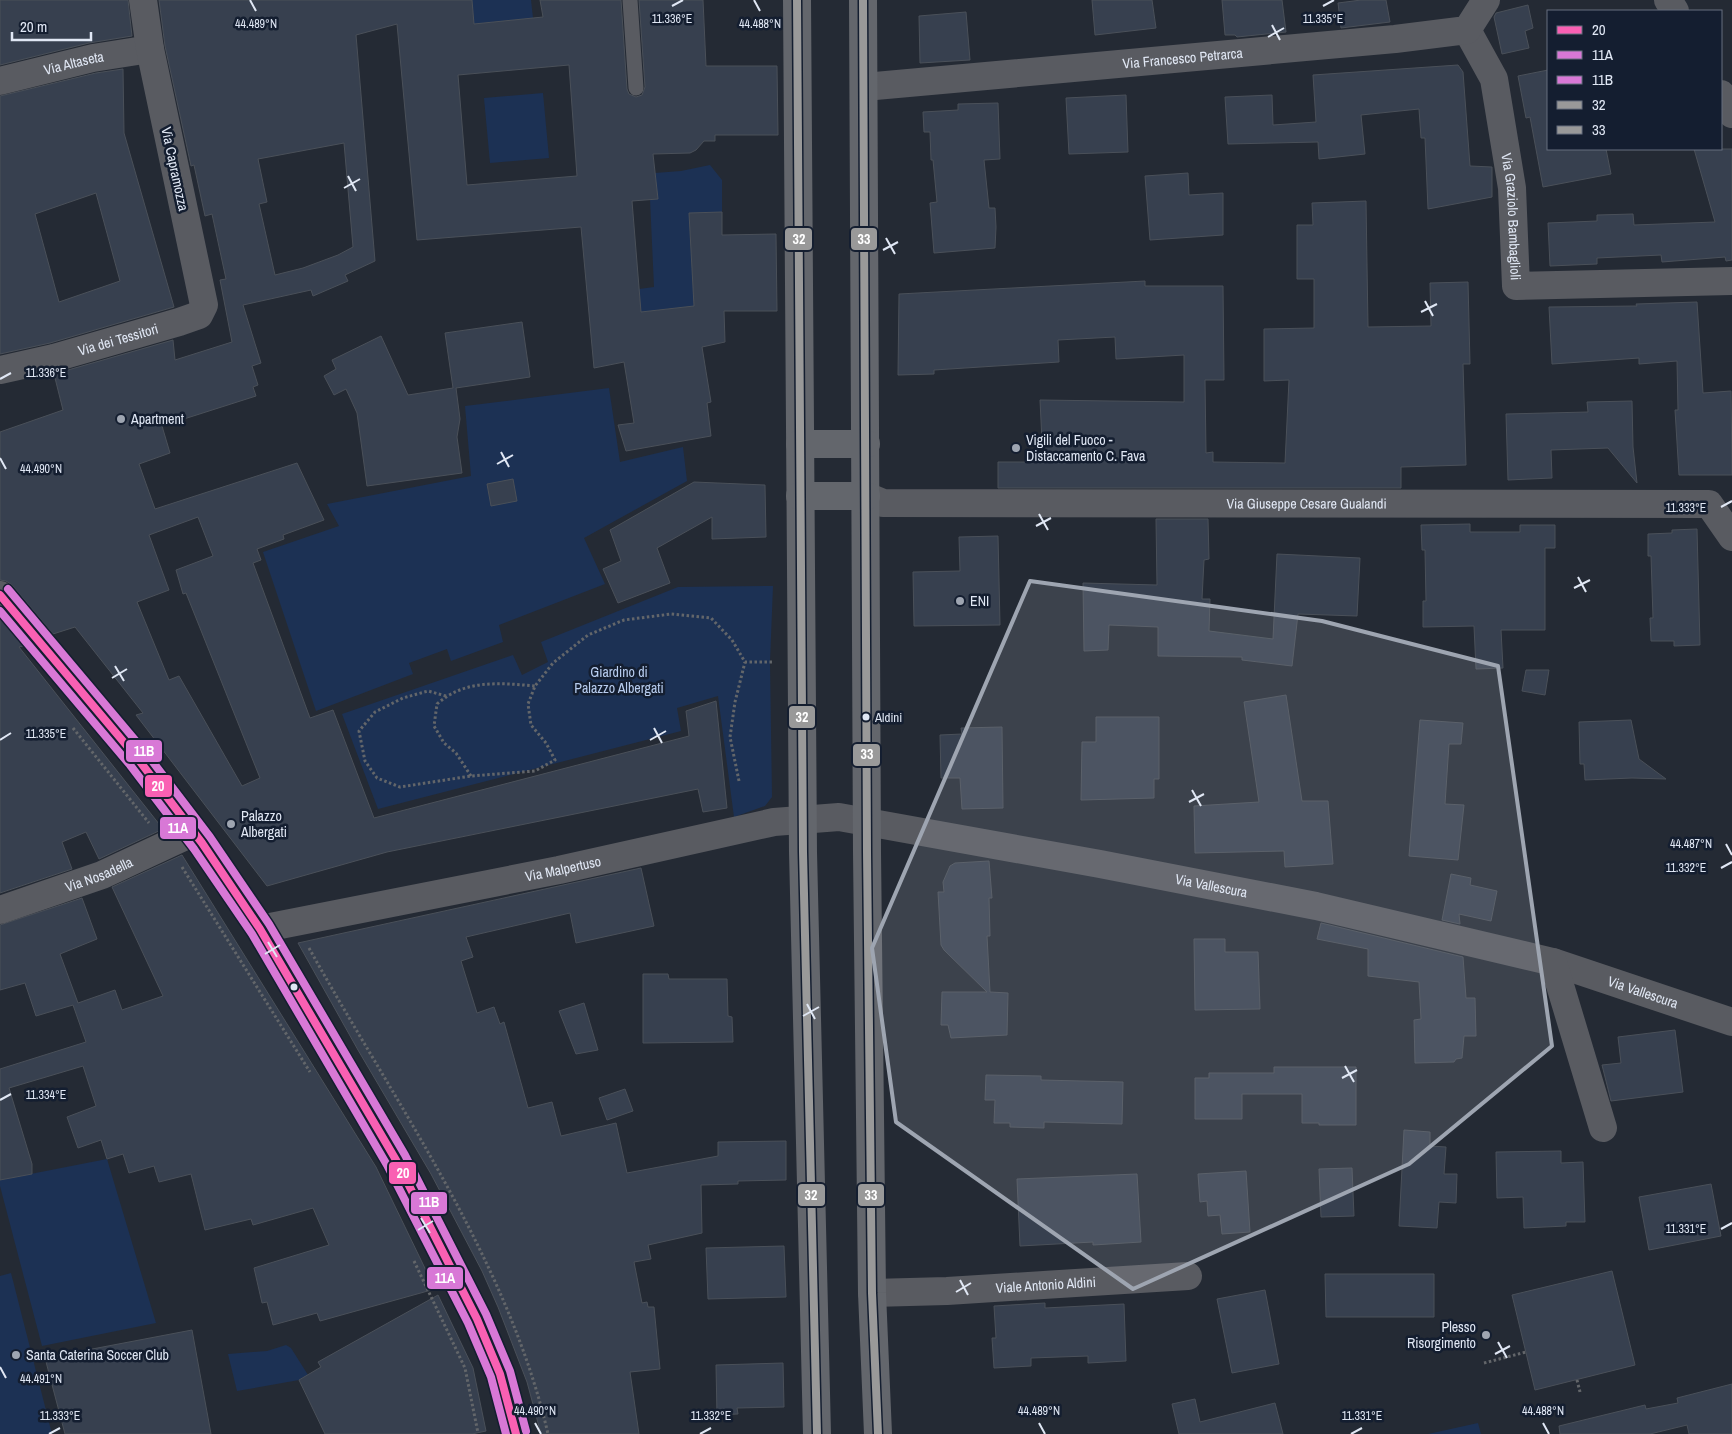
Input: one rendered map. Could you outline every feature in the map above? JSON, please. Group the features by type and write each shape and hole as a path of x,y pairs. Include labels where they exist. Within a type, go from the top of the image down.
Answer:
{"main road":[{"path":"797,0 803,820 817,1434"},
{"path":"863,0 867,822 872,1292 878,1434"},
{"path":"800,444 866,444"},
{"path":"800,496 866,496"}],"street":[{"name":"Via Capramozza","path":"143,0 150,49 204,305 199,315 179,322"},
{"path":"1467,30 1486,0"},
{"name":"Via Francesco Petrarca","path":"864,87 1395,39 1467,30"},
{"name":"Via Graziolo Bambaglioli","path":"1467,30 1494,79 1512,188 1516,286 1732,281"},
{"name":"Via Altaseta","path":"0,81 93,58 150,49"},
{"path":"1722,96 1732,114"},
{"name":"Via dei Tessitori","path":"0,370 54,358 179,322"},
{"name":"Via Giuseppe Cesare Gualandi","path":"866,496 883,503 1709,504 1732,537"},
{"path":"0,595 86,695 194,832 260,929 372,1118 469,1302 500,1374 516,1434"},
{"name":"Via Malpertuso","path":"260,929 559,870 774,822 839,817 867,822"},
{"name":"Via Vallescura","path":"867,822 1100,864 1316,906 1553,962 1732,1022"},
{"name":"Via Nosadella","path":"0,910 102,875 194,832"},
{"path":"1553,962 1603,1128"},
{"name":"Viale Antonio Aldini","path":"872,1292 947,1291 1188,1276"}],"lane":[{"path":"630,0 636,88"}],"path":[{"path":"446,696 428,691 403,698 375,712 359,731 365,761 377,778 400,787 471,776 535,771 555,760 546,743 531,725 528,704 535,686 553,663 588,635 624,620 671,614 711,618 732,640 745,662 735,702 730,737 738,781"},
{"path":"745,662 801,659"},
{"path":"471,776 456,753 444,743 434,726 437,704 446,696 466,686 492,683 535,686"},
{"path":"68,721 151,826"},
{"path":"178,860 312,1075"},
{"path":"410,1252 465,1368 478,1433"},
{"path":"1484,1363 1526,1352"},
{"path":"1577,1380 1580,1392"}],"highlighted area":[{"path":"1030,581 1322,621 1498,666 1552,1046 1409,1164 1133,1289 896,1122 872,948"}],"green space":[{"path":"472,0 531,0 533,18 474,24"},
{"path":"543,93 549,158 490,163 484,98"},
{"path":"710,165 722,180 722,212 689,214 694,306 641,312 639,289 654,287 650,199 655,173 681,171"},
{"path":"609,388 620,462 683,447 687,481 584,538 605,584 499,625 503,642 451,661 447,649 409,663 413,674 316,711 263,552 339,526 327,504 471,476 465,406"},
{"name":"Giardino di Palazzo Albergati","path":"773,586 770,662 772,797 765,806 734,817 718,696 677,708 681,731 378,809 342,714 513,655 522,675 548,662 541,642 678,587"},
{"path":"107,1159 156,1323 42,1346 0,1180"},
{"name":"Santa Caterina Soccer Club","path":"11,1273 52,1434 0,1434 0,1276"},
{"path":"286,1345 291,1348 308,1375 299,1380 237,1391 228,1354 267,1351"},
{"path":"1478,1423 1481,1434 1428,1434"}],"building":[{"path":"0,0 128,0 132,36 89,43 0,65"},
{"path":"159,0 472,0 474,24 543,17 540,0 621,0 627,89 629,94 636,97 642,95 645,87 639,0 703,0 706,66 777,66 778,135 715,135 715,141 704,141 696,150 690,153 653,154 658,199 632,201 641,312 694,306 689,213 722,212 722,235 776,234 777,311 724,311 725,342 702,347 711,402 707,403 711,436 626,451 618,425 634,423 624,362 594,368 581,227 417,240 397,24 356,35 375,261 345,275 348,281 313,296 311,290 243,305 261,363 252,366 258,385 253,387 256,396 162,426 170,453 139,464 155,509 297,463 324,520 283,535 284,539 257,549 261,560 253,563 310,718 333,710 374,818 689,736 686,711 716,701 727,808 703,812 698,789 387,852 267,886 136,715 143,713 75,627 53,634 12,585 0,580 0,432 63,410 54,374 173,340 175,360 232,342 220,280 226,279 212,214 205,216 194,165 191,166 165,46","holes":["569,65 577,176 467,185 458,75","344,143 353,247 338,255 303,268 275,275 259,204 267,202 258,159","198,517 213,556 176,570 183,594 186,593 260,778 242,786 179,676 169,680 137,602 169,590 149,535"]},
{"path":"1092,0 1152,0 1156,28 1095,35"},
{"path":"1222,0 1282,0 1286,32 1237,37 1235,35 1225,35"},
{"path":"1361,0 1386,0 1390,22 1341,28 1338,3"},
{"path":"1528,5 1533,28 1525,31 1529,48 1502,54 1494,17 1496,13"},
{"path":"966,12 970,60 920,63 919,16"},
{"path":"1458,65 1463,72 1470,166 1492,167 1492,197 1428,209 1425,138 1421,138 1419,109 1361,115 1365,154 1319,159 1318,142 1228,144 1225,97 1272,95 1273,125 1316,122 1313,75"},
{"path":"123,69 124,133 174,307 50,343 0,354 0,96 96,73","holes":["96,193 120,281 59,302 35,214"]},
{"path":"1547,70 1547,150 1606,150 1611,174 1543,187 1530,117 1526,118 1518,76"},
{"path":"1126,95 1128,152 1069,154 1066,98"},
{"path":"998,103 1000,159 984,160 989,208 995,208 995,248 934,253 930,203 937,202 933,160 931,160 930,132 924,132 923,112 958,110 958,104"},
{"path":"1732,149 1732,260 1726,261 1725,257 1662,262 1661,255 1597,258 1597,264 1550,266 1548,223 1597,221 1597,215 1633,214 1634,225 1715,222 1694,150"},
{"path":"1188,173 1189,195 1223,193 1223,235 1150,240 1145,176"},
{"path":"1366,201 1368,327 1431,326 1430,283 1468,282 1470,364 1463,364 1466,465 1401,467 1401,488 998,488 998,462 1043,462 1040,400 1184,402 1184,355 1116,359 1115,337 1058,340 1059,362 934,370 934,374 898,375 899,294 1145,281 1145,286 1223,286 1224,380 1205,380 1206,453 1213,452 1213,462 1285,463 1289,380 1264,381 1264,329 1314,328 1314,279 1297,279 1297,225 1313,225 1312,203"},
{"path":"1697,302 1703,393 1731,391 1732,475 1679,475 1675,410 1678,410 1677,361 1639,364 1639,358 1552,364 1549,307 1637,306 1636,304"},
{"path":"522,322 530,377 456,388 460,419 457,437 462,473 367,486 357,413 346,389 334,395 324,376 336,369 332,360 381,336 408,395 453,388 445,333"},
{"path":"1632,401 1633,447 1637,483 1608,448 1551,450 1552,478 1508,480 1506,414 1588,412 1587,402"},
{"path":"513,479 517,501 491,506 487,484"},
{"path":"694,482 765,485 766,537 712,539 712,517 657,548 670,583 618,603 603,569 621,561 610,530"},
{"path":"1156,519 1208,519 1209,559 1204,560 1202,599 1210,599 1209,631 1273,639 1277,554 1360,558 1357,616 1298,614 1292,666 1242,660 1242,657 1158,656 1158,627 1109,625 1108,650 1084,651 1083,583 1157,585"},
{"path":"1470,524 1470,532 1520,532 1520,525 1555,525 1555,548 1545,548 1545,630 1501,630 1503,668 1476,669 1474,626 1423,627 1423,601 1426,601 1425,550 1422,550 1421,525"},
{"path":"1697,529 1700,645 1674,646 1674,641 1651,641 1650,618 1653,618 1651,556 1648,556 1648,534 1672,533 1672,530"},
{"path":"998,536 1000,625 914,626 913,572 960,571 959,537"},
{"path":"0,619 23,646 19,647 163,829 99,859 86,832 62,842 72,869 0,893"},
{"path":"1526,670 1549,670 1545,695 1522,691"},
{"path":"1286,695 1302,801 1328,801 1333,864 1285,867 1284,851 1195,853 1194,806 1259,802 1244,702"},
{"path":"1096,717 1159,717 1159,779 1154,779 1154,798 1081,800 1082,742 1096,742"},
{"path":"1420,720 1463,723 1461,744 1449,744 1445,804 1464,805 1458,860 1409,856"},
{"path":"1631,720 1639,759 1666,779 1585,780 1584,764 1580,764 1579,722"},
{"path":"1002,727 1003,808 962,809 960,778 941,778 940,735 962,734 961,728"},
{"path":"182,855 376,1167 435,1289 320,1321 317,1313 273,1325 267,1302 262,1303 254,1268 329,1245 313,1208 253,1225 251,1219 205,1230 191,1174 159,1182 154,1166 129,1173 123,1154 107,1159 101,1140 78,1148 67,1117 96,1106 83,1066 9,1088 32,1164 32,1174 0,1180 0,1069 86,1042 73,1005 36,1016 25,983 0,990 0,925 82,898 97,939 60,954 78,1003 115,990 122,1010 163,996 112,887"},
{"path":"989,861 992,898 989,898 990,936 987,936 990,992 1008,993 1007,1035 951,1038 948,1025 941,1025 942,992 987,992 941,945 938,892 944,892 943,882 950,866 955,863"},
{"path":"641,868 654,926 576,943 570,913 466,937 473,957 461,961 477,1013 494,1007 500,1024 504,1022 528,1108 552,1102 561,1136 616,1123 627,1173 718,1156 718,1142 786,1141 786,1180 738,1181 738,1184 701,1185 702,1233 648,1245 651,1259 634,1262 642,1303 647,1302 648,1307 654,1307 660,1369 630,1372 639,1434 541,1434 527,1382 482,1271 431,1174 298,943"},
{"path":"1451,874 1471,878 1470,885 1497,891 1491,921 1459,914 1460,924 1442,920"},
{"path":"1321,923 1463,957 1466,998 1475,998 1476,1036 1464,1036 1462,1058 1456,1059 1454,1062 1415,1063 1414,1020 1421,1019 1419,982 1368,976 1368,949 1317,939"},
{"path":"1194,939 1225,939 1225,952 1258,952 1260,1009 1195,1010"},
{"path":"643,974 668,974 669,979 727,979 728,1016 732,1017 733,1042 643,1043"},
{"path":"584,1003 598,1050 576,1054 559,1011"},
{"path":"1675,1030 1683,1092 1611,1101 1602,1065 1621,1063 1618,1037"},
{"path":"1274,1067 1356,1067 1356,1125 1302,1123 1302,1094 1242,1094 1242,1119 1195,1119 1195,1078 1209,1078 1209,1073 1274,1073"},
{"path":"986,1075 1041,1076 1041,1080 1123,1082 1122,1124 1044,1122 1044,1128 1010,1127 1010,1123 994,1123 995,1100 985,1100"},
{"path":"625,1089 633,1111 607,1120 599,1098"},
{"path":"1404,1130 1430,1132 1430,1146 1446,1147 1444,1174 1457,1174 1456,1203 1439,1202 1437,1228 1399,1226"},
{"path":"1561,1151 1561,1163 1583,1162 1585,1222 1566,1222 1566,1226 1524,1228 1523,1197 1497,1198 1496,1152"},
{"path":"1352,1168 1354,1216 1321,1217 1319,1169"},
{"path":"1246,1171 1250,1232 1222,1234 1220,1215 1208,1216 1207,1201 1200,1202 1198,1174"},
{"path":"1137,1174 1141,1242 1093,1245 1093,1242 1020,1246 1017,1179"},
{"path":"1711,1184 1721,1236 1649,1250 1639,1197"},
{"path":"784,1246 786,1297 708,1299 706,1248"},
{"path":"1612,1271 1635,1365 1535,1390 1512,1295"},
{"path":"1325,1274 1434,1274 1434,1317 1326,1317"},
{"path":"1265,1290 1279,1364 1232,1373 1217,1299"},
{"path":"438,1295 473,1368 486,1431 472,1434 325,1434 299,1380 321,1367 318,1362"},
{"path":"1045,1303 1045,1308 1124,1304 1126,1361 1088,1363 1088,1356 1031,1358 1031,1366 994,1368 992,1338 996,1338 994,1306"},
{"path":"192,1330 211,1434 65,1434 45,1358"},
{"path":"783,1363 784,1407 737,1408 738,1414 717,1415 716,1365"},
{"path":"1732,1384 1732,1434 1689,1434 1687,1425 1650,1434 1560,1434 1559,1426 1645,1405 1646,1409 1678,1403 1677,1398"},
{"path":"1195,1399 1200,1422 1275,1403 1283,1434 1179,1434 1172,1404"}],"transit line":[{"name":"32","path":"797,0 803,852 817,1434"},
{"name":"33","path":"863,0 867,852 872,1293 878,1434"},
{"name":"11B","path":"8,589 146,753 210,837 269,924 405,1155 486,1314 510,1371 526,1431"},
{"name":"20","path":"0,595 138,759 202,843 260,929 396,1160 477,1319 500,1374 516,1434"},
{"name":"11A","path":"0,611 130,765 194,849 252,934 387,1165 468,1323 491,1377 506,1434"}],"place":[{"name":"Apartment","path":"121,419"},
{"name":"Vigili del Fuoco - Distaccamento C. Fava","path":"1016,448"},
{"name":"ENI","path":"960,601"},
{"name":"Aldini","path":"866,717"},
{"name":"Palazzo Albergati","path":"231,824"},
{"name":"Plesso Risorgimento","path":"1486,1335"},
{"name":"Santa Caterina Soccer Club","path":"16,1355"}]}
